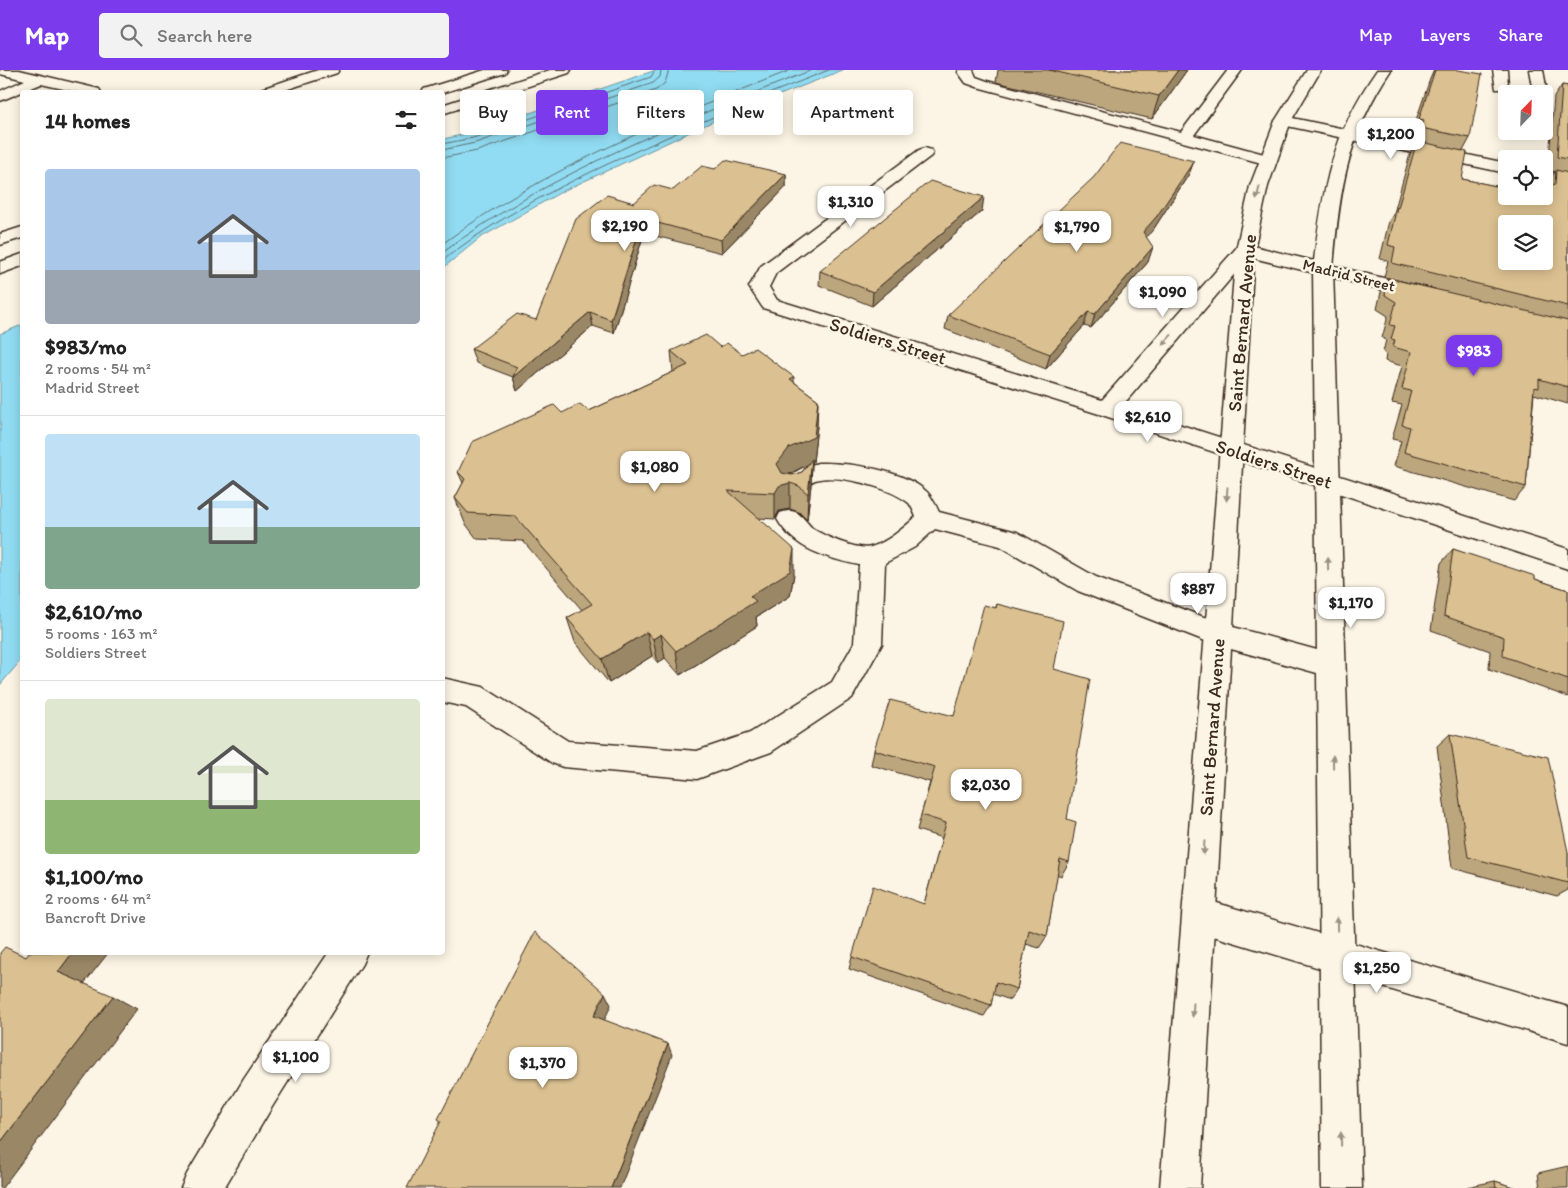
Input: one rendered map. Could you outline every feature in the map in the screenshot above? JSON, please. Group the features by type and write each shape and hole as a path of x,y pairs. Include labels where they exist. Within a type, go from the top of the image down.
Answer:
{"main road":[{"path":"1,70 32,75 87,90"},
{"path":"272,90 332,70"},
{"path":"436,90 500,70"},
{"path":"503,90 564,70"},
{"path":"966,70 965,72 971,80 982,84 1268,160"},
{"path":"1185,137 1235,70"},
{"name":"Saint Bernard Avenue","path":"1180,1188 1245,250 1259,186 1282,121 1314,70"},
{"path":"1342,1188 1323,269 1328,211 1336,170 1347,134 1352,120 1384,70"},
{"path":"1500,70 1501,85"},
{"path":"1536,70 1539,85"},
{"path":"0,97 32,75"},
{"path":"478,77 494,90"},
{"path":"445,109 460,104"},
{"path":"1282,121 1498,166"},
{"name":"Soldiers Street","path":"925,153 768,270 759,287 770,304 1107,409 1326,482 1568,559"},
{"path":"1553,178 1568,181"},
{"path":"0,240 20,233"},
{"path":"1107,409 1245,250"},
{"name":"Madrid Street","path":"1245,250 1437,297"},
{"path":"0,268 20,261"},
{"path":"791,491 794,484 808,474 848,472 881,479 918,498 930,519 1008,539 1087,584 1218,634 1331,665"},
{"path":"789,520 798,532 812,541 840,551 872,558 906,540 930,519"},
{"path":"445,691 473,696 563,754 698,765 760,743 842,690 868,644 872,558"},
{"path":"1200,914 1568,1025"},
{"path":"201,1188 258,1093 348,955"}],"water":[{"path":"656,70 843,70 783,94 783,90 714,90 714,121 704,126 704,90 618,90 618,135 684,135 563,191 480,238 445,266 445,139 462,135 526,135 526,114 536,111 536,135 608,135 608,90 597,90"},
{"path":"20,326 20,661 0,685 0,334"}],"building":[{"path":"1049,70 1178,70 1159,96"},
{"path":"1435,70 1458,70 1482,74 1470,138 1421,128 1424,120 1419,119"},
{"path":"1562,85 1568,86 1568,159 1557,157"},
{"path":"1417,141 1467,152 1462,179 1498,186 1498,205 1553,205 1553,185 1555,185 1556,170 1568,173 1568,306 1392,263 1395,247 1388,245 1397,207"},
{"path":"1120,143 1194,161 1157,216 1143,232 1153,247 1095,314 1088,312 1050,354 948,315 1094,177"},
{"path":"725,160 786,174 721,240 643,219 611,320 590,312 513,377 517,367 471,349 517,314 536,320 576,219 607,195 634,203 654,185 673,190 702,166 715,169"},
{"path":"930,181 984,197 873,292 820,271"},
{"path":"1388,278 1568,321 1568,387 1539,379 1539,388 1534,387 1526,487 1404,452 1410,427 1402,425 1411,391 1402,389 1411,352 1393,347 1395,340 1391,339 1395,326 1390,325 1396,302 1385,295"},
{"path":"706,335 720,347 727,343 742,354 755,348 794,377 790,379 818,400 814,437 789,448 777,464 782,473 792,475 802,472 812,459 808,494 799,486 790,483 779,486 775,493 728,491 794,549 790,571 750,596 756,601 676,651 661,634 653,639 647,632 602,659 567,618 592,604 515,516 468,513 455,498 465,479 458,472 472,442 554,405 562,413 580,404 589,411 688,365 671,351"},
{"path":"1453,549 1535,576 1535,579 1568,590 1568,679 1503,656 1504,637 1444,616"},
{"path":"997,604 1063,621 1054,669 1090,679 1067,819 1076,822 1069,862 1060,859 1047,936 1029,930 1017,989 996,982 991,1005 852,957 873,886 924,904 946,823 921,815 935,767 874,750 890,700 954,716 984,605 996,608"},
{"path":"1450,734 1548,757 1568,852 1568,883 1468,857"},
{"path":"535,932 605,993 594,1016 668,1044 611,1188 407,1188 441,1121 438,1119"},
{"path":"5,947 26,957 28,955 71,955 58,972 113,996 0,1143 0,953"},
{"path":"1495,1181 1516,1188 1496,1188"}]}
